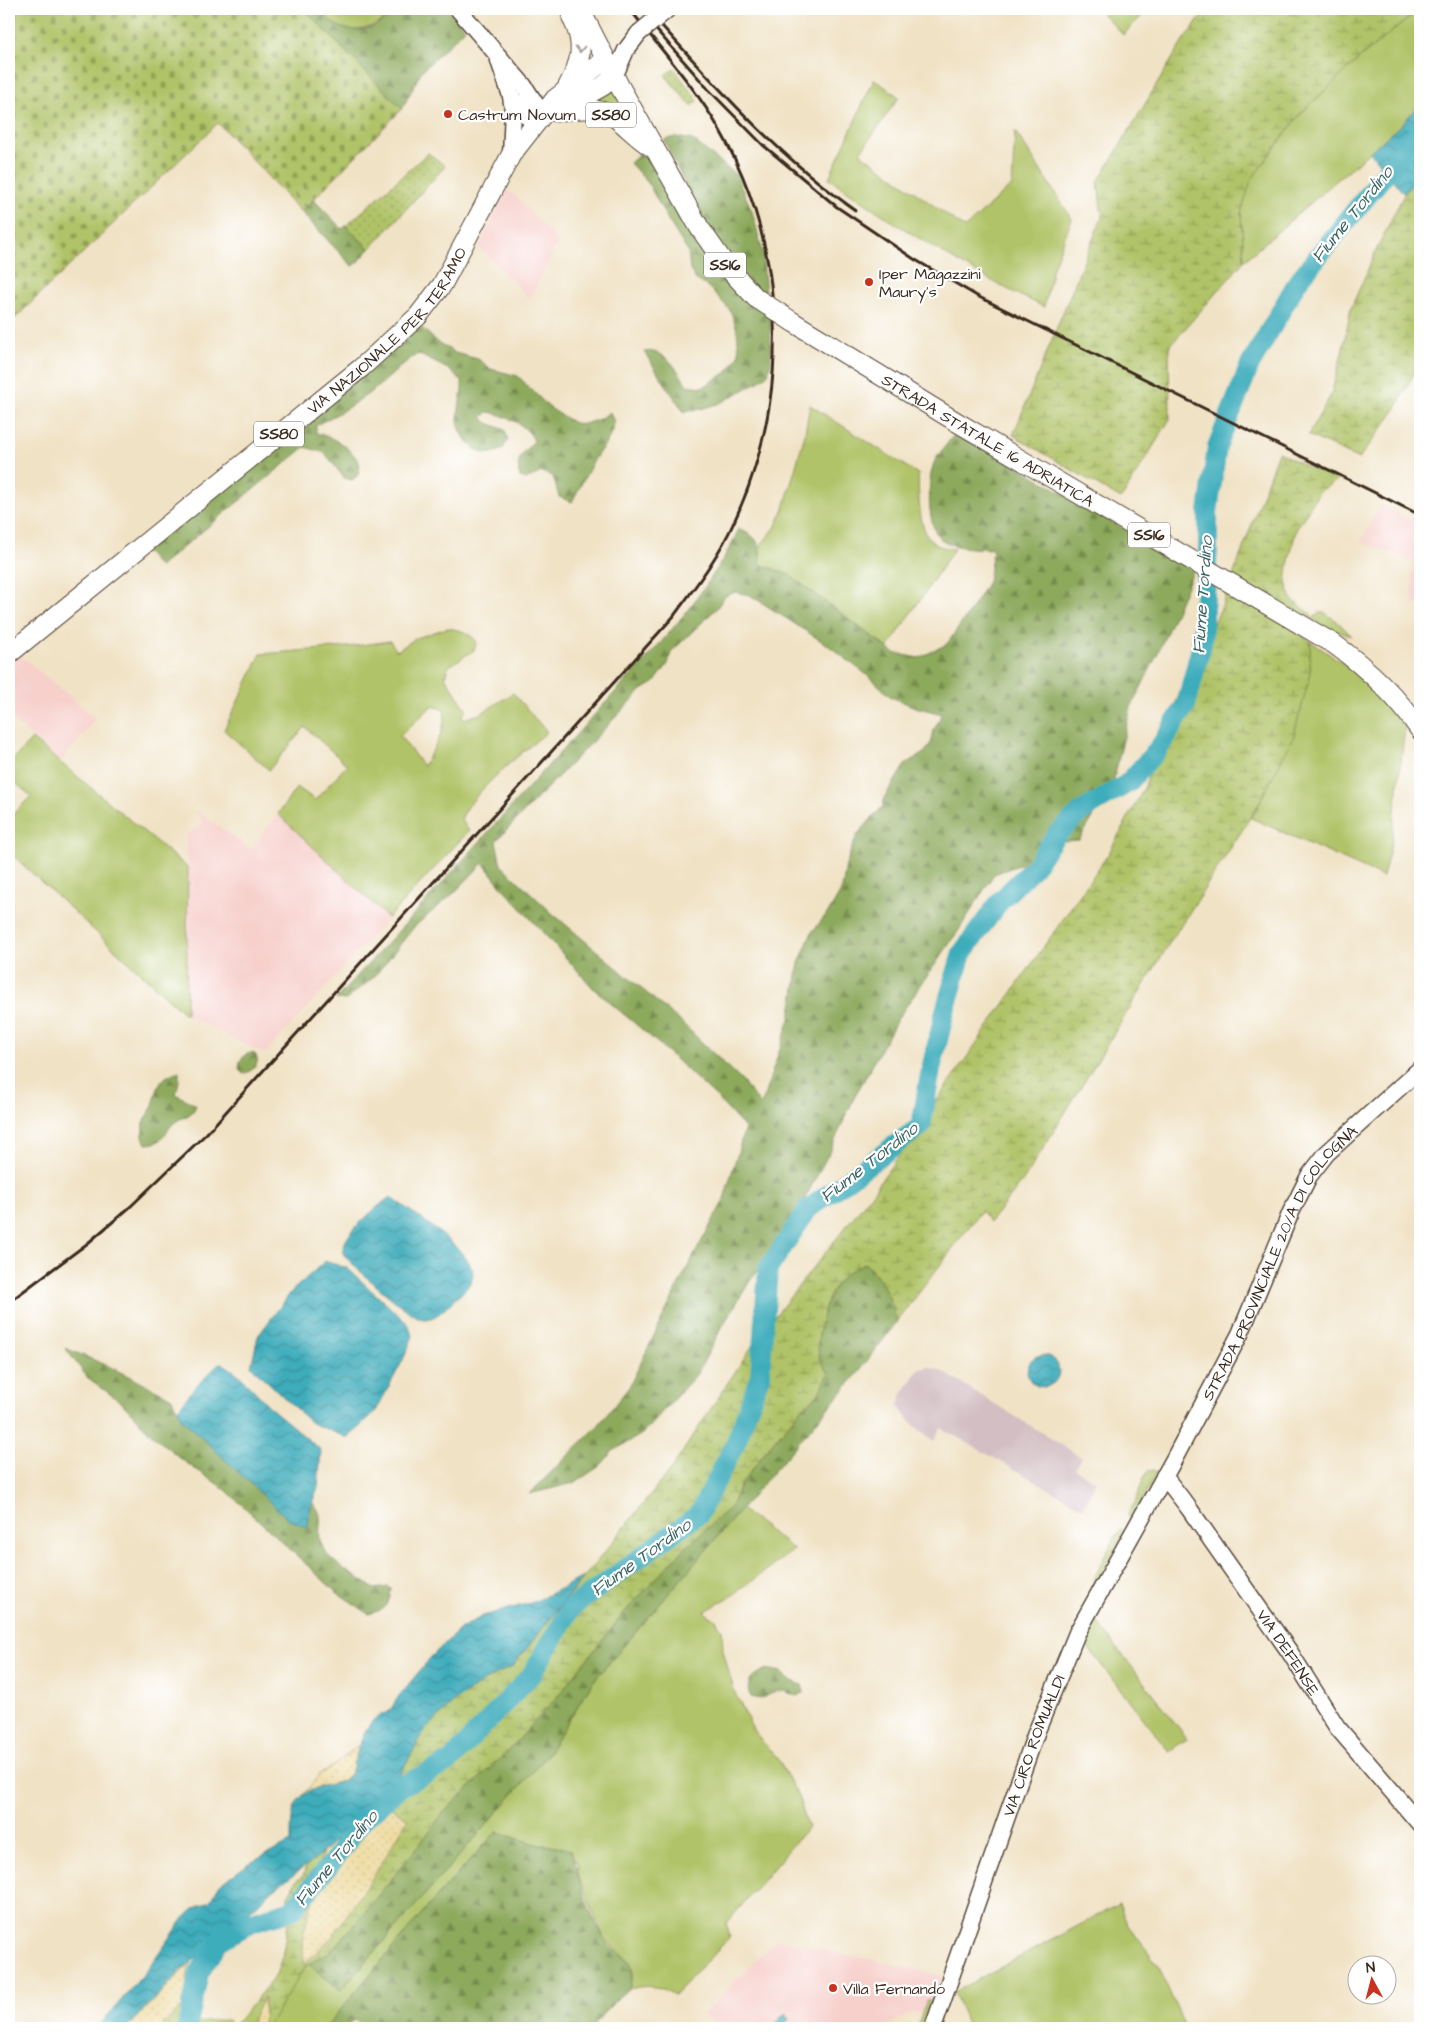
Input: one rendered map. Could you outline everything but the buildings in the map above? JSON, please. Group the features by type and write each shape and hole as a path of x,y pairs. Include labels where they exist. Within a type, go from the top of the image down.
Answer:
{"main road":[{"path":"458,9 524,86 537,106 537,123"},
{"name":"VIA NAZIONALE PER TERAMO","path":"566,89 575,73 581,51 581,42 568,9"},
{"name":"SS16","path":"580,9 614,77 656,150"},
{"path":"606,60 668,9"},
{"path":"614,77 626,50 639,33"},
{"path":"495,52 511,96 513,123 511,155"},
{"name":"VIA NAZIONALE PER TERAMO","path":"9,654 361,368 418,316 442,285 511,155 537,123 546,108 566,89 606,60"},
{"name":"VIA NAZIONALE PER TERAMO","path":"537,123 602,86 614,77"},
{"path":"524,86 535,91 547,93 566,89"},
{"path":"511,96 526,116 537,123"},
{"name":"VIA NAZIONALE PER TERAMO","path":"556,112 598,110 612,115 642,141 656,150"},
{"name":"STRADA STATALE 16 ADRIATICA","path":"656,150 699,227 727,268 756,298 999,447 1300,623 1354,658 1393,695 1414,721"},
{"name":"STRADA PROVINCIALE 20/A DI COLOGNA","path":"1164,1476 1240,1334 1291,1212 1309,1176 1326,1153 1420,1069"},
{"name":"VIA DEFENSE","path":"1164,1476 1188,1507 1288,1652 1337,1727 1420,1824"},
{"name":"VIA CIRO ROMUALDI","path":"933,2028 1036,1733 1076,1633 1164,1476"}],"shaded area":[{"path":"507,191 513,193 558,242 530,299 479,247"},
{"path":"1381,505 1420,525 1420,603 1413,606 1412,561 1361,542"},
{"path":"19,654 96,719 61,761 9,717 9,662"},
{"path":"196,810 251,850 278,814 388,918 265,1054 186,1015 188,868 186,834 203,824"},
{"path":"930,1367 943,1372 1081,1457 1075,1469 1096,1481 1083,1508 941,1428 934,1441 917,1428 904,1414 899,1404 903,1393 914,1376 920,1369"},
{"name":"Villa Fernando","path":"777,1939 943,1976 934,2001 927,2001 922,2013 911,2013 882,2028 722,2028 702,2015"}],"green space":[{"path":"405,8 447,9 465,29 421,72 402,109 304,9 322,9 326,16 337,26 360,30 375,26 395,12"},
{"path":"9,9 304,9 402,109 301,212 218,123 9,324"},
{"path":"322,9 400,9 370,27 348,30 338,27 329,20"},
{"path":"1098,9 1149,9 1123,35"},
{"path":"1207,9 1420,9 1362,56 1300,114 1251,180 1241,213 1244,261 1169,347 1170,419 1121,499 1013,435 1102,217 1098,182 1183,41"},
{"path":"1420,9 1420,103 1404,122 1244,261 1241,213 1250,180 1300,114 1362,56"},
{"path":"674,68 698,101 691,106 665,75"},
{"path":"874,79 899,97 860,153 965,228 1012,185 1015,131 1072,219 1053,267 1044,307 988,279 934,247 829,178"},
{"path":"613,85 635,123 583,102"},
{"path":"675,137 693,140 736,175 752,211 762,249 766,293 751,285 736,270 721,250 707,226 664,140"},
{"path":"428,153 445,166 370,249 346,226"},
{"path":"640,154 651,156 770,317 771,362 768,374 758,382 720,403 701,409 684,412 644,352 659,353 670,361 687,385 703,387 727,372 739,355 737,330 731,312 708,287 695,279 690,270 688,252 648,183 630,163"},
{"path":"1420,173 1420,362 1394,412 1359,459 1308,435 1331,395 1351,308 1378,246 1404,194"},
{"path":"314,200 342,229 346,226 370,249 353,267 301,212"},
{"path":"419,325 436,341 455,353 478,359 491,369 518,376 550,408 574,423 584,424 600,419 610,412 614,422 613,431 595,458 572,502 559,497 553,476 542,472 527,479 520,477 519,461 523,453 534,441 527,430 515,422 488,412 482,417 486,422 505,430 508,440 503,449 491,453 479,452 470,445 460,430 458,420 462,381 448,369 418,354 361,399 316,425 316,433 329,437 347,448 360,464 358,475 352,480 344,478 325,453 305,447 159,567 141,547"},
{"path":"810,405 918,474 920,512 925,531 935,544 954,549 888,648 789,575 760,564 760,546 775,528 784,508 804,438"},
{"path":"957,431 1194,570 1156,657 1131,707 1112,787 1079,840 1040,843 1030,861 994,874 957,933 898,1018 854,1098 830,1151 783,1240 750,1281 722,1327 697,1374 642,1434 613,1451 600,1466 574,1483 529,1494 597,1427 629,1387 686,1270 723,1202 745,1128 717,1098 658,1043 595,990 501,886 483,863 454,893 414,927 374,977 346,1000 336,999 665,638 706,586 724,558 739,529 755,538 759,550 760,564 789,575 894,653 919,658 947,644 988,582 993,549 967,548 949,544 937,535 933,527 929,492 934,463","holes":["735,592 750,595 829,646 871,678 891,697 915,707 942,714 934,730 931,743 925,752 905,765 885,796 883,806 858,834 846,865 842,889 830,910 812,932 799,963 790,1019 761,1105 741,1080 681,1022 552,913 501,865 496,841 642,690 654,683 668,664 671,652 716,609 725,596"]},
{"path":"1278,452 1310,468 1339,479 1320,491 1296,530 1288,565 1286,582 1292,600 1311,614 1311,618 1304,615 1294,631 1310,641 1310,676 1293,738 1257,807 1171,941 1023,1181 990,1222 981,1211 897,1322 886,1290 865,1263 847,1273 841,1279 835,1286 827,1303 818,1339 819,1355 829,1373 818,1395 799,1411 739,1487 731,1506 678,1555 623,1614 556,1698 510,1749 444,1812 334,1949 308,1964 267,2028 263,2028 264,1997 248,2028 232,2028 276,1975 282,1957 288,1923 288,1896 295,1882 303,1876 306,1866 323,1852 315,1877 311,1905 303,1936 304,1963 332,1937 400,1833 395,1810 379,1800 399,1776 425,1730 455,1701 494,1675 512,1667 672,1468 756,1340 871,1195 1109,853 1144,788 1170,714 1222,606"},
{"path":"1319,613 1325,613 1337,621 1352,636 1327,628 1311,618"},
{"path":"447,628 464,632 477,642 474,650 448,667 445,677 467,710 462,716 463,719 480,714 513,693 547,732 512,761 477,795 461,819 469,831 388,918 278,814 297,787 315,800 347,765 305,727 269,770 224,730 261,654 347,647 390,641 397,651 416,638","holes":["432,706 444,709 445,716 442,731 423,766 400,736"]},
{"path":"1310,641 1360,675 1383,696 1405,727 1391,845 1383,877 1251,818 1258,807 1310,676"},
{"path":"32,739 188,868 186,1015 9,852 9,818 31,796 9,778 9,764"},
{"path":"253,1052 257,1059 256,1065 251,1071 243,1074 239,1070 240,1061 245,1055"},
{"path":"179,1071 176,1094 196,1105 195,1109 174,1123 161,1140 146,1144 143,1129 160,1085 166,1077"},
{"path":"865,1263 886,1290 897,1322 853,1379 592,1683 545,1758 341,1990 308,1964 334,1949 444,1812 510,1749 556,1698 623,1614 678,1555 731,1506 739,1487 765,1452 799,1411 818,1395 829,1373 820,1358 818,1346 821,1322 827,1303 835,1286 841,1279 847,1273"},
{"path":"65,1348 106,1365 171,1397 182,1419 308,1528 312,1502 319,1512 320,1537 325,1550 344,1569 374,1589 389,1587 391,1589 390,1596 386,1607 369,1614 335,1591 226,1490 185,1462 151,1434 122,1403 87,1377"},
{"path":"1149,1470 1157,1473 1132,1519 1129,1518 1128,1513 1136,1501 1143,1479"},
{"path":"741,1509 794,1550 733,1595 704,1612 715,1619 722,1630 723,1650 734,1691 753,1730 779,1761 798,1796 808,1827 726,1924 730,1937 674,1995 663,1989 653,1987 629,1989 633,1973 631,1963 604,1938 579,1878 577,1862 557,1846 539,1845 496,1832 424,1911 325,2028 267,2028 297,1978 308,1964 341,1990 545,1758 592,1683"},
{"path":"1121,1529 1125,1532 1090,1594 1102,1561"},
{"path":"1094,1618 1186,1737 1187,1739 1169,1751 1081,1639"},
{"path":"766,1669 782,1672 788,1679 802,1685 804,1692 797,1696 784,1691 777,1691 760,1699 751,1697 748,1688 751,1680"},
{"path":"496,1832 539,1845 557,1846 570,1850 592,1916 609,1944 629,1962 631,1976 629,1989 590,2028 373,2028 355,2020 342,2028 325,2028 424,1911"},
{"path":"1119,1904 1127,1924 1158,1965 1185,2028 969,2028 954,1992"},
{"path":"927,2000 934,2001 924,2028 917,2028"},
{"path":"184,2005 181,2018 183,2023 228,2020 232,2028 160,2028"}],"sand":[{"path":"362,1742 348,1776 302,1796 321,1773 336,1764"},
{"path":"379,1800 408,1819 378,1869 332,1937 304,1964 303,1936 311,1905 315,1877 323,1852"},
{"path":"192,1961 188,1971 184,2005 160,2028 126,2028"},
{"path":"264,1996 263,2028 248,2028"}],"water":[{"path":"1420,103 1420,173 1404,194 1370,152 1404,122"},
{"path":"390,1197 438,1231 451,1242 470,1264 473,1277 469,1285 444,1310 432,1318 423,1319 407,1310 369,1279 344,1254 346,1240 350,1234 378,1206"},
{"path":"325,1261 347,1268 406,1322 413,1336 403,1360 376,1411 348,1438 311,1423 251,1366 258,1336 292,1291"},
{"path":"1043,1355 1049,1356 1054,1360 1058,1365 1058,1377 1054,1382 1049,1386 1043,1387 1037,1386 1032,1382 1028,1377 1027,1371 1028,1365 1032,1360 1037,1356"},
{"path":"221,1362 238,1374 273,1410 321,1450 318,1487 310,1509 308,1528 288,1519 182,1419 178,1409 195,1387"},
{"path":"583,1577 512,1667 494,1675 455,1701 425,1730 399,1776 370,1810 315,1859 269,1893 242,1919 181,1971 126,2028 97,2028 148,1969 184,1918 195,1908 210,1901 220,1884 250,1863 291,1842 292,1819 297,1803 302,1797 318,1787 340,1781 349,1775 352,1771 362,1738 370,1724 381,1714 389,1712 399,1696 431,1657 461,1628 483,1616 534,1602"},
{"path":"785,2013 790,2019 779,2028 775,2024"}],"waterway":[{"name":"Fiume Tordino","path":"187,2028 199,1973 219,1941 252,1922 292,1910 334,1860 363,1820 402,1786 449,1762 532,1674 571,1608 699,1514 736,1442 760,1376 768,1269 808,1209 921,1126 931,1069 962,953 1001,900 1035,866 1056,835 1082,811 1128,783 1159,748 1186,705 1202,644 1208,547 1208,512 1217,447 1250,365 1298,281 1420,131"}],"railway":[{"path":"9,1302 88,1243 130,1207 207,1133 673,617 706,571 728,535 753,474 766,424 773,373 774,322 769,271 758,222 741,173 718,127 687,81 630,9"},
{"path":"647,9 745,116 798,165 855,210"},
{"path":"646,18 708,89 763,145 837,207 914,259 977,296 1420,515"}],"place":[{"name":"Castrum Novum","path":"448,114"},
{"name":"Iper Magazzini Maury's","path":"869,282"},
{"name":"Villa Fernando","path":"833,1988"}]}
